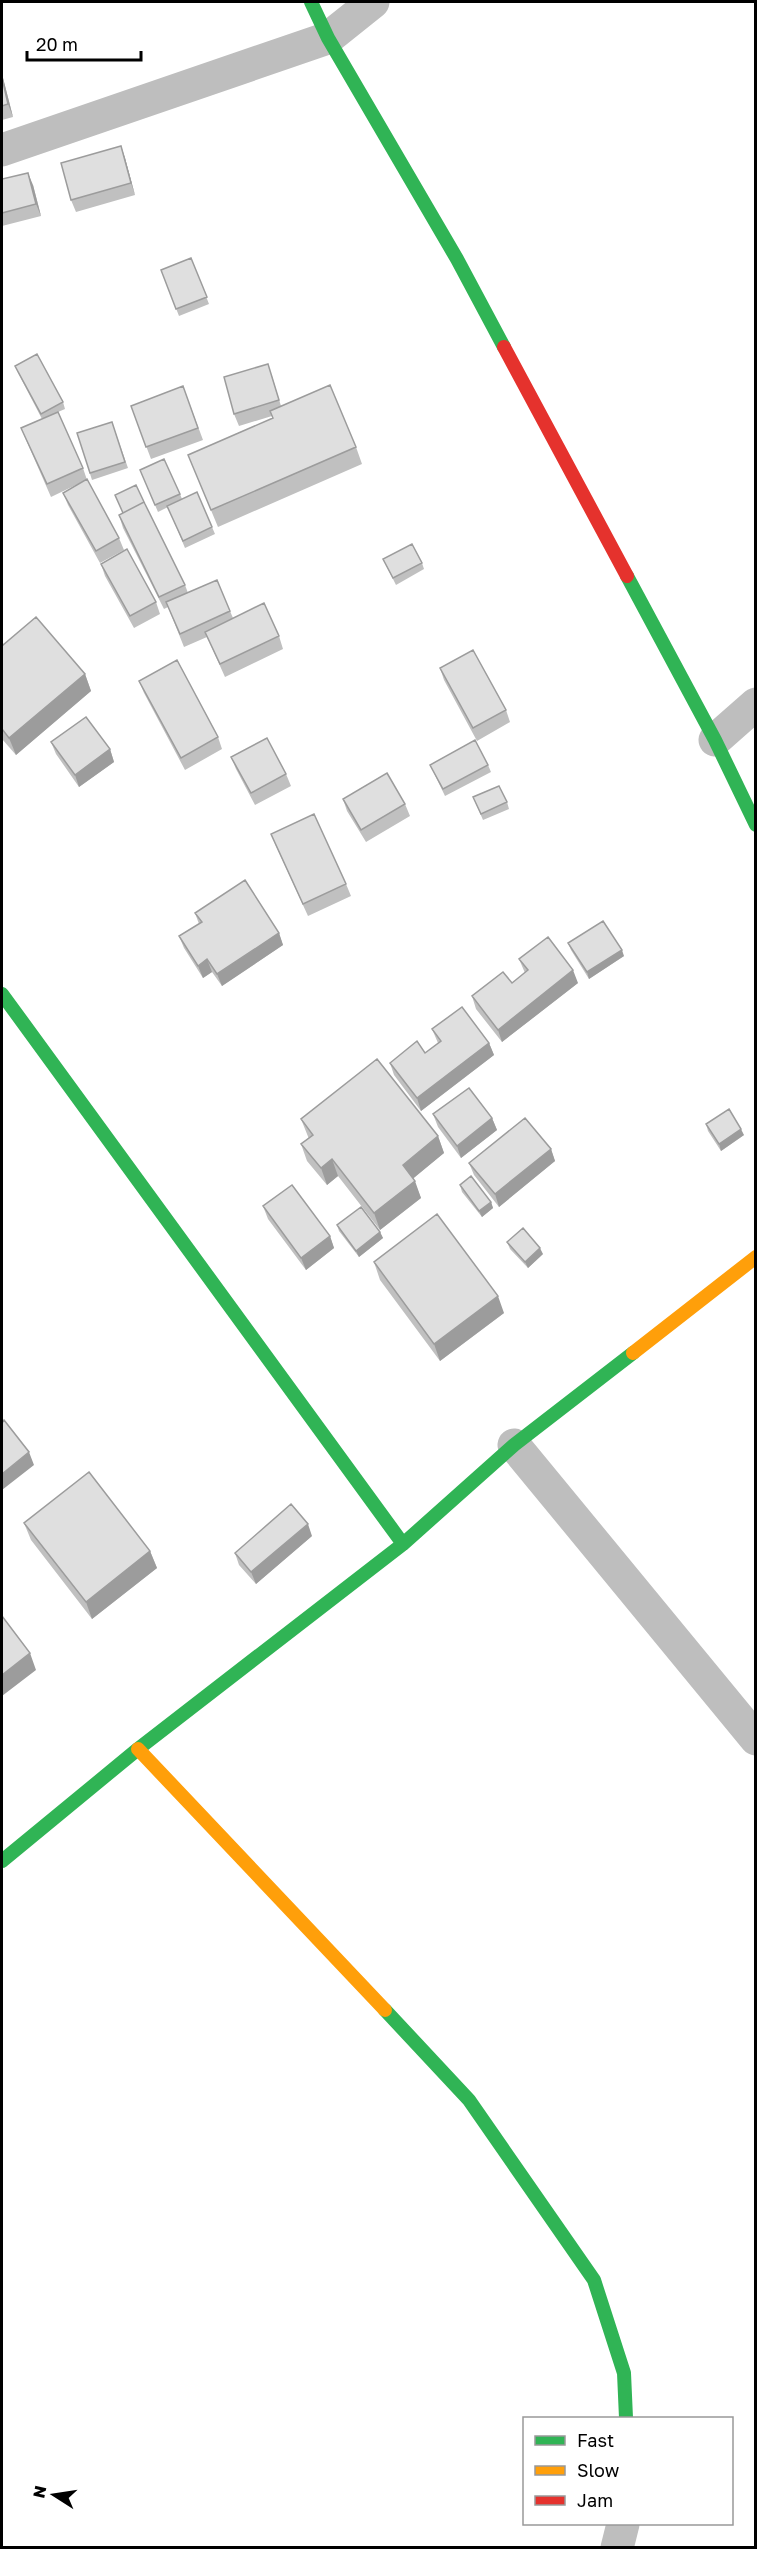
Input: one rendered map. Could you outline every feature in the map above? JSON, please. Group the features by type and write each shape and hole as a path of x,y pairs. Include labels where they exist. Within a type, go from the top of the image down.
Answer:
{"street":[{"path":"311,2 328,38 457,259 715,740 756,825"},
{"path":"2,150 328,38 373,2"},
{"path":"715,740 756,704"},
{"path":"2,994 403,1545"},
{"path":"2,1861 138,1749 403,1545 514,1445 756,1257"},
{"path":"514,1445 756,1740"},
{"path":"138,1749 325,1944 469,2100 594,2280 624,2373 626,2417"},
{"path":"617,2547 622,2525"}],"building":[{"path":"2,78 8,104 2,106"},
{"path":"121,146 131,183 71,200 61,163"},
{"path":"28,173 36,204 2,213 2,179"},
{"path":"191,258 207,297 176,309 161,270"},
{"path":"37,354 63,402 41,414 15,366"},
{"path":"268,364 279,400 234,414 224,377"},
{"path":"330,385 356,447 211,510 188,455 273,418 270,411"},
{"path":"183,386 198,428 146,447 131,406"},
{"path":"58,412 83,468 47,484 21,428"},
{"path":"112,422 125,462 90,473 77,433"},
{"path":"164,459 180,494 155,505 140,470"},
{"path":"87,479 119,538 96,551 63,493"},
{"path":"136,485 145,504 144,502 123,513 115,495"},
{"path":"197,492 212,527 183,541 167,506"},
{"path":"144,502 185,585 159,597 119,515"},
{"path":"412,544 422,563 393,578 383,559"},
{"path":"127,549 156,602 130,616 101,564"},
{"path":"217,580 230,611 180,634 166,602"},
{"path":"264,603 279,636 220,664 205,632"},
{"path":"36,617 85,674 9,738 2,729 2,643 3,645"},
{"path":"473,650 506,710 473,728 440,668"},
{"path":"177,660 218,737 181,758 139,681"},
{"path":"86,717 110,749 75,775 51,742"},
{"path":"267,738 286,774 251,793 231,757"},
{"path":"475,740 488,765 443,789 430,765"},
{"path":"387,773 405,804 361,830 343,799"},
{"path":"499,786 507,802 481,814 473,797"},
{"path":"314,814 346,884 303,904 271,834"},
{"path":"245,880 279,933 217,974 207,959 198,966 179,936 202,922 195,913"},
{"path":"603,921 622,950 587,972 568,943"},
{"path":"548,937 573,970 498,1030 472,996 503,972 512,983 528,970 519,959"},
{"path":"462,1007 489,1043 417,1098 390,1063 417,1041 425,1053 441,1041 432,1029"},
{"path":"377,1059 438,1136 403,1165 415,1181 374,1213 332,1159 321,1168 301,1144 313,1135 301,1119"},
{"path":"469,1088 492,1118 457,1146 433,1114"},
{"path":"729,1109 741,1129 719,1144 706,1124"},
{"path":"525,1118 551,1149 495,1194 469,1163"},
{"path":"471,1176 491,1202 479,1211 460,1185"},
{"path":"292,1185 330,1236 301,1258 263,1206"},
{"path":"361,1207 380,1232 356,1251 337,1225"},
{"path":"437,1214 498,1296 434,1344 374,1262"},
{"path":"523,1228 540,1248 525,1262 507,1242"},
{"path":"4,1420 29,1452 2,1474 2,1423"},
{"path":"89,1472 150,1551 86,1602 24,1523"},
{"path":"291,1504 308,1524 251,1572 235,1553"},
{"path":"2,1616 30,1653 2,1675"}],"traffic: fast":[{"path":"311,2 328,38 457,259 504,347"},
{"path":"627,576 715,740 756,825"},
{"path":"2,994 403,1544"},
{"path":"2,1861 138,1749 403,1544 514,1445 633,1353"},
{"path":"385,2010 469,2100 594,2280 624,2373 626,2417"}],"traffic: slow":[{"path":"633,1353 756,1257"},
{"path":"138,1749 385,2010"}],"traffic: jam":[{"path":"504,347 627,576"}]}
